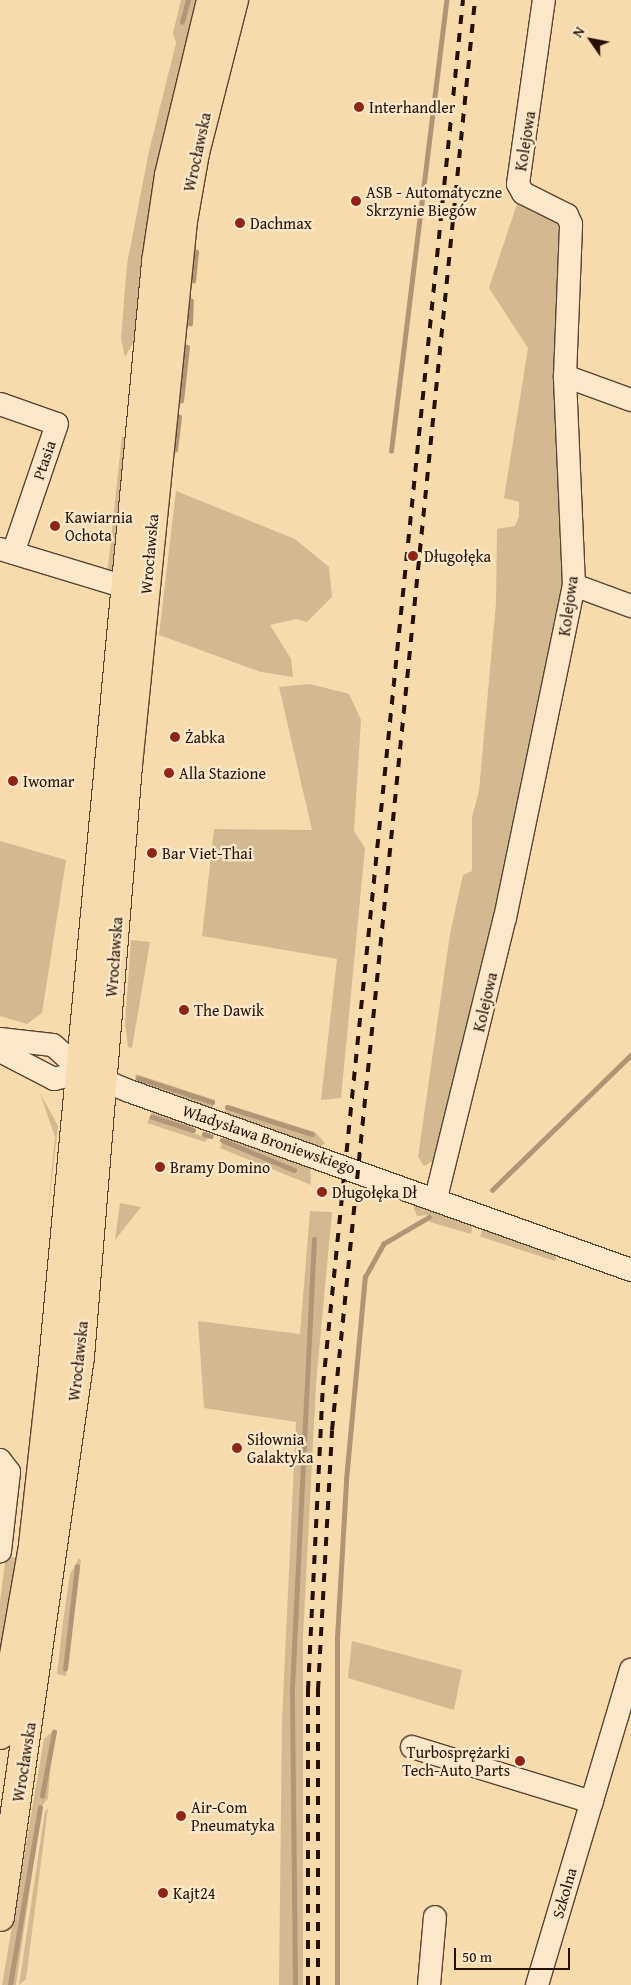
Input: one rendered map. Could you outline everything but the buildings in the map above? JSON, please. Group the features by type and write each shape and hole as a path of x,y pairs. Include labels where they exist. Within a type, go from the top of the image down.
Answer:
{"main road":[{"name":"Wrocławska","path":"0,1917 57,1541 80,1357 94,1076 124,587 163,214 191,71 211,0"},
{"name":"Wrocławska","path":"0,1734 33,1545 94,1076 128,765 183,222 195,153 234,0"}],"street":[{"name":"Kolejowa","path":"436,1198 505,918 574,585 565,376 571,224 567,215 523,193 518,184 544,0"},
{"path":"565,376 631,400"},
{"name":"Ptasia","path":"0,404 56,424 6,551 124,587"},
{"path":"574,585 631,606"},
{"path":"0,1039 54,1045 94,1076"},
{"path":"0,1051 54,1079 94,1076"},
{"name":"Władysława Broniewskiego","path":"94,1076 631,1270"},
{"path":"0,1460 9,1472 0,1551"},
{"name":"Szkolna","path":"537,1985 631,1670"},
{"path":"412,1747 592,1802"},
{"path":"429,1985 435,1917"}],"shaded area":[{"path":"181,0 198,0 165,135 133,343 125,357 121,339 127,264 149,151 176,43 173,33"},
{"path":"518,201 563,225 566,600 437,1159 424,1166 418,1157 450,934 463,875 472,871 472,817 479,791 496,603 497,529 515,526 519,516 519,502 504,498 528,348 489,288"},
{"path":"122,436 126,441 115,571 107,576"},
{"path":"176,491 295,539 329,567 332,597 307,622 296,619 270,625 291,659 293,677 261,672 159,635"},
{"path":"310,684 349,694 361,720 354,831 365,848 341,1098 321,1100 337,959 202,936 214,829 312,830 279,687"},
{"path":"0,841 66,860 42,1013 27,1024 0,1016"},
{"path":"131,940 150,942 132,1048 128,1047 125,1024"},
{"path":"136,1074 215,1100 212,1109 135,1082"},
{"path":"40,1093 58,1126 47,1220 55,1137"},
{"path":"229,1105 315,1132 325,1143 320,1147 224,1112"},
{"path":"152,1111 193,1120 193,1133 208,1138 205,1142 147,1123"},
{"path":"227,1132 310,1163 311,1185 220,1148"},
{"path":"410,1198 473,1223 471,1234 430,1222 427,1215 417,1216"},
{"path":"120,1203 141,1207 115,1240"},
{"path":"310,1211 332,1212 316,1384 303,1637 303,1985 279,1985 282,1720 296,1422 204,1408 198,1321 300,1334"},
{"path":"483,1227 558,1251 555,1261 480,1237"},
{"path":"6,1555 15,1558 14,1590 0,1682 0,1601"},
{"path":"79,1558 81,1560 66,1676 57,1674 70,1574"},
{"path":"352,1641 462,1670 454,1710 348,1678"},
{"path":"53,1731 48,1798 42,1806 16,1985 2,1985 44,1739"},
{"path":"48,1808 26,1979 19,1985 45,1811"}],"waterway":[{"path":"182,22 188,0"},
{"path":"391,451 446,0"},
{"path":"193,281 196,252"},
{"path":"190,324 191,301"},
{"path":"181,401 187,347"},
{"path":"175,450 179,417"},
{"path":"492,1190 631,1055"},
{"path":"138,1078 212,1102"},
{"path":"227,1107 312,1134"},
{"path":"152,1117 193,1130"},
{"path":"204,1134 211,1136"},
{"path":"222,1140 294,1170"},
{"path":"337,1985 337,1638 346,1480 365,1277 383,1244 429,1217"},
{"path":"295,1985 292,1688 314,1240"},
{"path":"65,1669 77,1567"},
{"path":"42,1796 54,1732"},
{"path":"10,1985 40,1808"}],"railway":[{"path":"308,1985 308,1690 323,1385 463,0"},
{"path":"318,1985 318,1690 332,1430 475,0"}],"place":[{"name":"Interhandler","path":"359,107"},
{"name":"ASB - Automatyczne Skrzynie Biegów","path":"356,201"},
{"name":"Dachmax","path":"240,223"},
{"name":"Kawiarnia Ochota","path":"55,526"},
{"name":"Długołęka","path":"413,556"},
{"name":"Żabka","path":"175,737"},
{"name":"Alla Stazione","path":"169,773"},
{"name":"Iwomar","path":"13,781"},
{"name":"Bar Viet-Thai","path":"152,853"},
{"name":"The Dawik","path":"184,1010"},
{"name":"Bramy Domino","path":"160,1167"},
{"name":"Długołęka Dł","path":"322,1192"},
{"name":"Siłownia Galaktyka","path":"237,1448"},
{"name":"Turbosprężarki Tech-Auto Parts","path":"520,1761"},
{"name":"Air-Com Pneumatyka","path":"181,1816"},
{"name":"Kajt24","path":"163,1893"}]}
